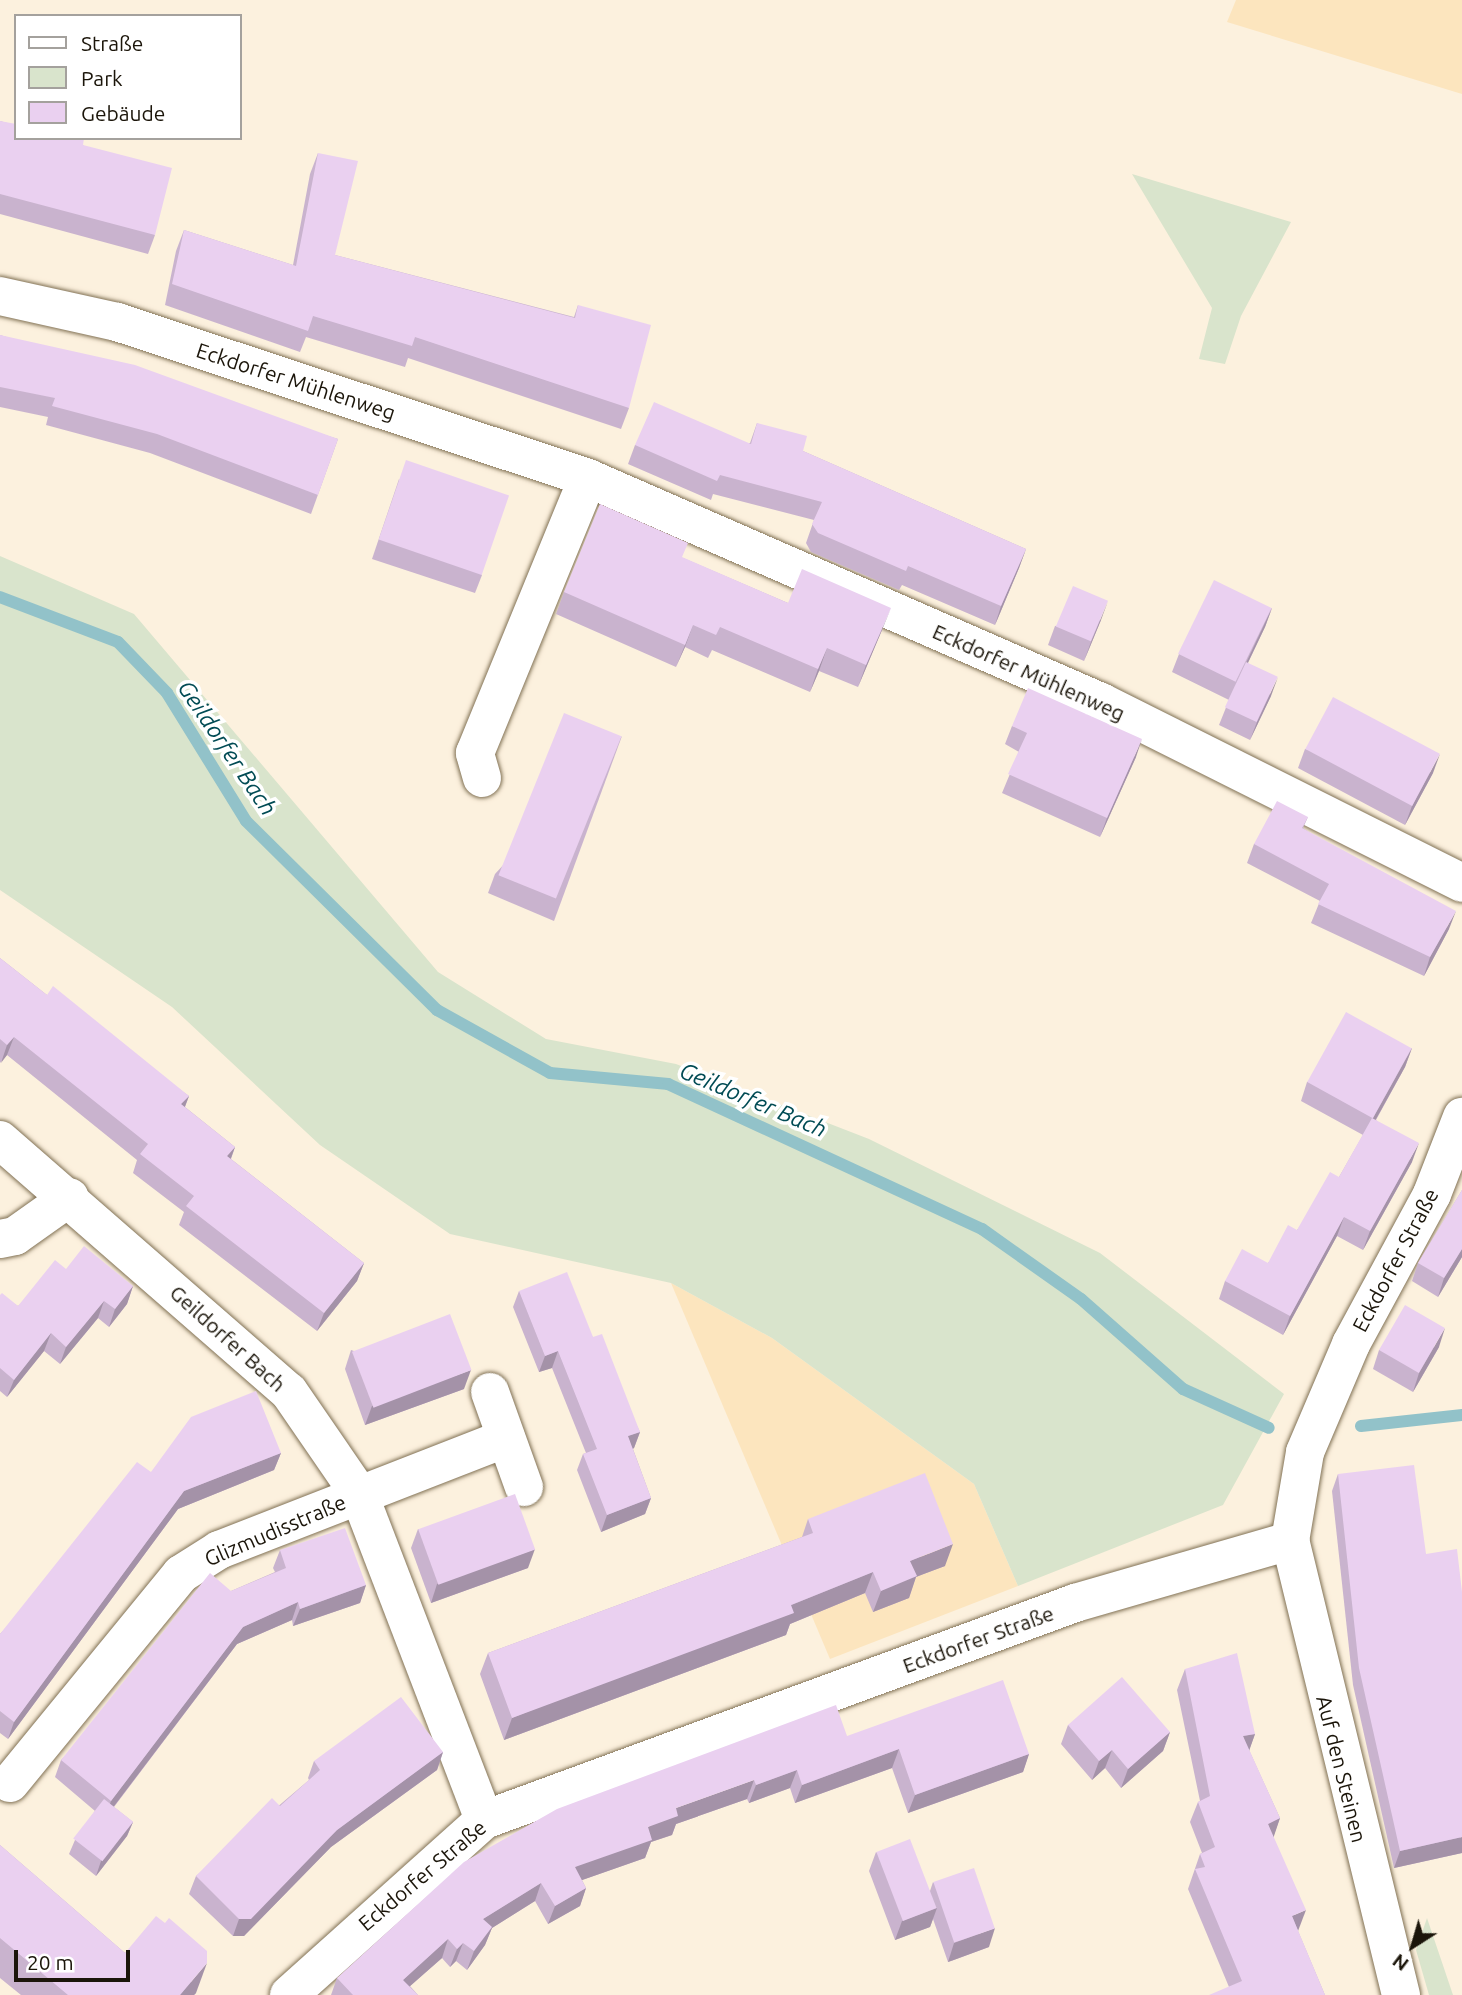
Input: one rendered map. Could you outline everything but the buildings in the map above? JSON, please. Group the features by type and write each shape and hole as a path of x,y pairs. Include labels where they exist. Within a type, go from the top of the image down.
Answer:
{"street":[{"name":"Eckdorfer Mühlenweg","path":"0,296 117,322 588,478 1101,702 1462,883"},
{"path":"482,778 475,754 588,478"},
{"name":"Eckdorfer Straße","path":"289,1995 484,1820 1074,1603 1290,1541 1306,1452 1351,1344 1432,1194 1462,1117"},
{"name":"Geildorfer Bach","path":"0,1140 70,1197 289,1392 359,1494 484,1820"},
{"path":"0,1239 15,1236 70,1197"},
{"path":"490,1392 524,1487"},
{"name":"Glizmudisstraße","path":"9,1783 181,1574 219,1550 506,1438"},
{"name":"Auf den Steinen","path":"1290,1541 1401,1995"}],"shaded area":[{"path":"1236,0 1462,0 1462,94 1227,22"},
{"path":"671,1283 772,1338 974,1484 1018,1586 830,1659"}],"green space":[{"path":"1132,174 1291,222 1241,316 1225,364 1199,359 1212,308"},
{"path":"0,556 134,614 438,972 546,1039 676,1064 869,1139 1100,1253 1284,1394 1223,1505 1018,1586 974,1484 772,1338 671,1283 450,1234 320,1145 172,1007 0,890"},
{"path":"1427,1918 1453,1995 1429,1995 1416,1950"}],"waterway":[{"name":"Geildorfer Bach","path":"0,597 118,642 167,693 246,821 437,1010 550,1073 668,1084 982,1229 1081,1299 1183,1389 1269,1428"},
{"path":"1361,1426 1462,1415"}]}
